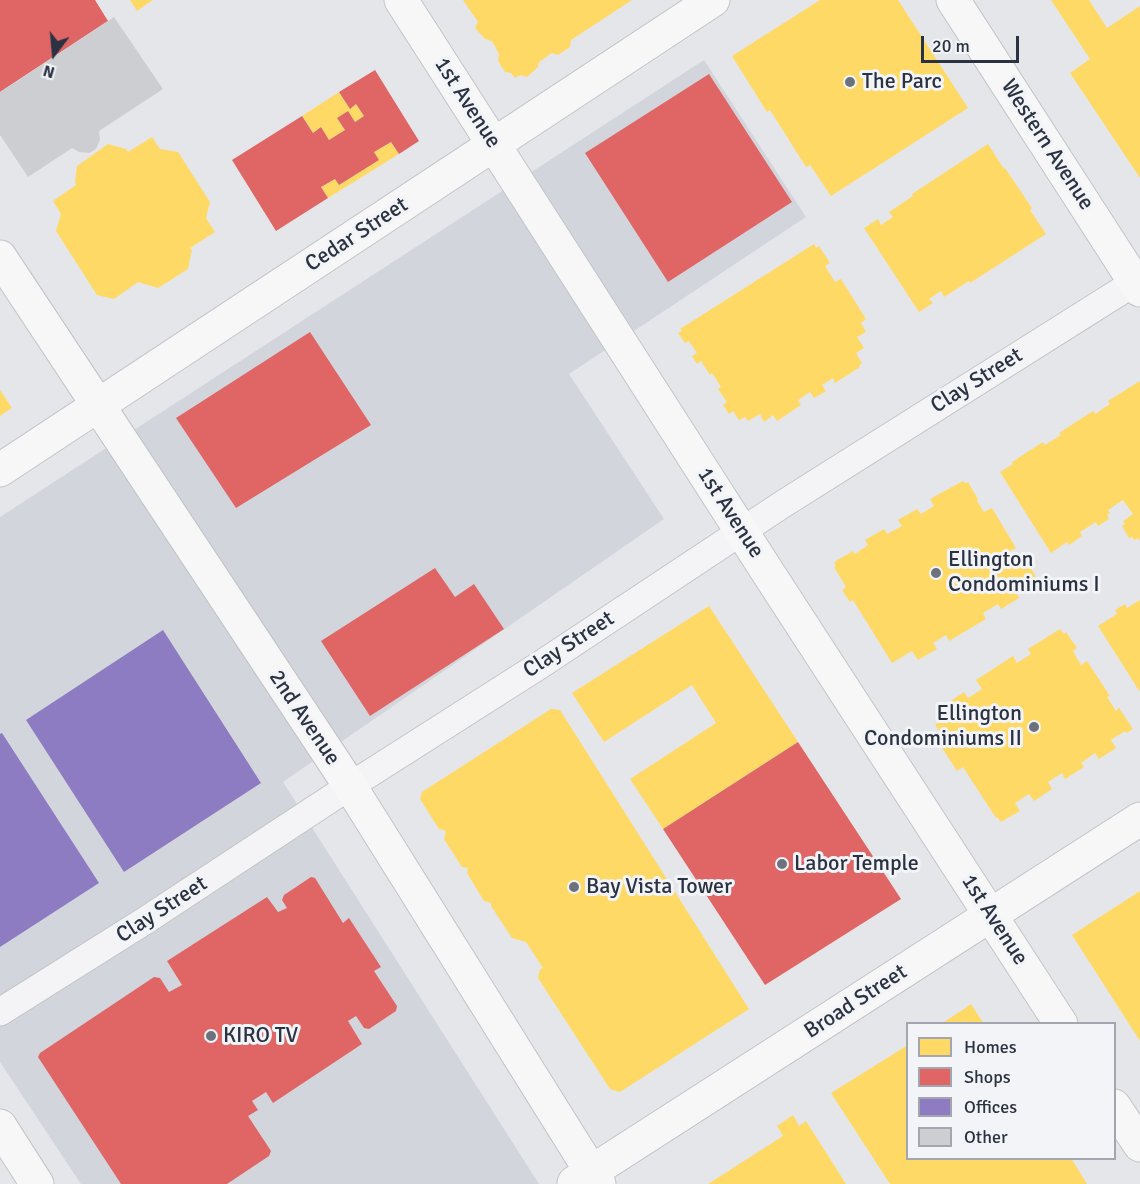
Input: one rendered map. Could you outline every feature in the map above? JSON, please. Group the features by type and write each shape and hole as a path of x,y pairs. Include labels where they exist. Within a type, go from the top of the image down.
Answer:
{"main road":[{"name":"1st Avenue","path":"401,0 741,531 1060,1022"},
{"name":"Cedar Street","path":"0,470 713,0"},
{"name":"Western Avenue","path":"953,0 1138,284"},
{"name":"2nd Avenue","path":"0,257 350,786 588,1180"},
{"name":"Broad Street","path":"588,1180 1140,819"},
{"path":"1116,1109 1140,1145"},
{"path":"0,1126 37,1184"}],"street":[{"name":"Clay Street","path":"0,1012 540,665 741,531 1138,284"}],"shaded area":[{"path":"704,60 806,217 569,374 664,519 283,782 539,1184 81,1184 0,1062 0,517"}],"building: Homes":[{"path":"130,0 153,0 137,11"},
{"path":"463,0 632,0 571,40 570,47 558,55 552,53 539,62 538,67 527,77 520,75 515,78 511,73 505,72 498,61 499,54 492,41 485,39 475,28 478,22"},
{"name":"The Parc","path":"820,0 898,0 968,108 831,196 810,165 806,167 770,110 767,112 732,56"},
{"path":"1051,0 1089,0 1107,28 1140,6 1140,178 1070,73 1090,59"},
{"path":"339,92 350,109 356,104 364,116 355,122 348,111 337,118 345,130 329,140 321,127 313,133 302,116"},
{"path":"152,137 160,149 178,152 210,202 206,218 215,232 190,248 192,250 188,269 158,288 138,282 114,299 97,295 56,231 61,214 53,201 76,185 77,166 108,144 126,149 128,152"},
{"path":"391,142 399,154 328,198 321,187 335,179 339,185 379,160 374,152"},
{"name":"The Parc","path":"988,144 1032,208 1030,210 1046,234 970,283 969,281 944,297 941,291 929,299 933,303 919,312 864,228 878,219 881,225 893,217 889,212 913,196 912,194"},
{"path":"814,244 816,248 819,246 830,263 825,266 835,282 841,279 866,319 861,323 866,332 857,337 864,348 856,353 862,363 860,367 835,383 833,378 822,385 826,391 814,398 810,392 798,400 801,405 777,421 773,415 764,422 760,414 748,421 745,417 739,420 733,411 729,414 723,405 727,402 718,389 721,387 712,373 710,375 701,361 697,364 692,356 697,353 689,341 685,343 678,333 682,331 680,329"},
{"path":"1140,381 1140,541 1138,538 1134,540 1132,537 1129,538 1122,526 1125,524 1123,521 1133,514 1123,500 1108,510 1109,519 1098,526 1096,522 1080,532 1082,536 1069,545 1067,542 1051,553 1000,472 1043,442 1045,445 1061,435 1059,433 1093,411 1095,414 1110,404 1108,401"},
{"path":"0,390 12,408 0,416"},
{"name":"Ellington Condominiums I","path":"963,481 968,482 984,512 992,508 1016,548 1010,551 1017,563 1025,559 1038,580 1016,592 1019,598 1001,609 998,604 983,613 986,619 949,641 946,635 933,643 937,649 918,660 912,651 892,663 853,600 850,602 842,590 846,587 834,567 836,566 834,562 853,551 855,554 868,545 865,540 884,529 887,534 902,526 898,520 917,509 921,514 934,506 930,499"},
{"path":"1140,600 1140,692 1098,626 1117,614 1115,610 1125,604 1127,608"},
{"path":"709,606 798,742 663,829 630,779 716,723 692,685 604,742 572,693"},
{"name":"Ellington Condominiums II","path":"1060,629 1064,634 1066,632 1077,648 1073,651 1081,665 1087,661 1110,696 1107,697 1116,711 1119,708 1133,729 1111,740 1116,748 1099,759 1095,753 1081,763 1084,767 1065,779 1062,773 1048,782 1052,789 1034,801 1029,794 1015,803 1020,811 1001,822 996,818 963,767 957,771 937,740 943,736 935,725 953,713 946,704 964,692 968,698 982,689 976,680 1013,656 1017,663 1031,654 1028,649"},
{"name":"Bay Vista Tower","path":"551,709 560,710 749,1009 620,1092 610,1089 538,978 540,969 543,968 526,942 512,938 491,903 484,901 467,873 468,868 462,867 444,839 446,831 439,829 420,799 422,792"},
{"path":"1140,891 1140,1041 1072,935"},
{"path":"971,1004 983,1022 944,1022"},
{"path":"906,1046 906,1160 1072,1160 1087,1184 890,1184 831,1093"},
{"path":"793,1115 799,1126 806,1121 846,1184 708,1184 783,1136 777,1126"}],"building: Shops":[{"path":"0,0 95,0 108,21 0,92"},
{"path":"375,70 419,141 399,154 391,142 374,152 379,160 339,185 335,179 321,187 328,198 276,231 232,160 302,116 313,133 321,127 329,140 345,130 337,118 348,111 355,122 364,116 356,104 350,109 339,92"},
{"path":"709,74 792,202 668,282 585,153"},
{"path":"310,332 371,425 236,508 176,418"},
{"path":"435,568 455,597 474,584 504,629 370,716 321,641"},
{"name":"Labor Temple","path":"798,742 901,899 765,985 663,829"},
{"name":"KIRO TV","path":"311,877 315,878 343,923 349,918 381,967 374,971 397,1006 396,1011 369,1029 364,1028 356,1016 348,1021 362,1044 273,1103 266,1092 252,1101 258,1110 248,1116 271,1151 269,1156 227,1184 121,1184 38,1057 40,1053 154,977 160,978 169,992 182,985 167,961 267,897 278,912 287,908 282,900 284,895"}],"building: Offices":[{"path":"163,630 261,783 124,872 26,720"},
{"path":"2,733 99,883 0,947 0,734"}],"building: Other":[{"path":"114,17 163,89 99,131 100,140 96,149 89,153 79,152 72,148 28,177 0,135 0,92"}],"place":[{"name":"The Parc","path":"850,82"},
{"name":"Ellington Condominiums I","path":"936,573"},
{"name":"Ellington Condominiums II","path":"1034,727"},
{"name":"Labor Temple","path":"782,864"},
{"name":"Bay Vista Tower","path":"574,887"},
{"name":"KIRO TV","path":"211,1036"}]}
